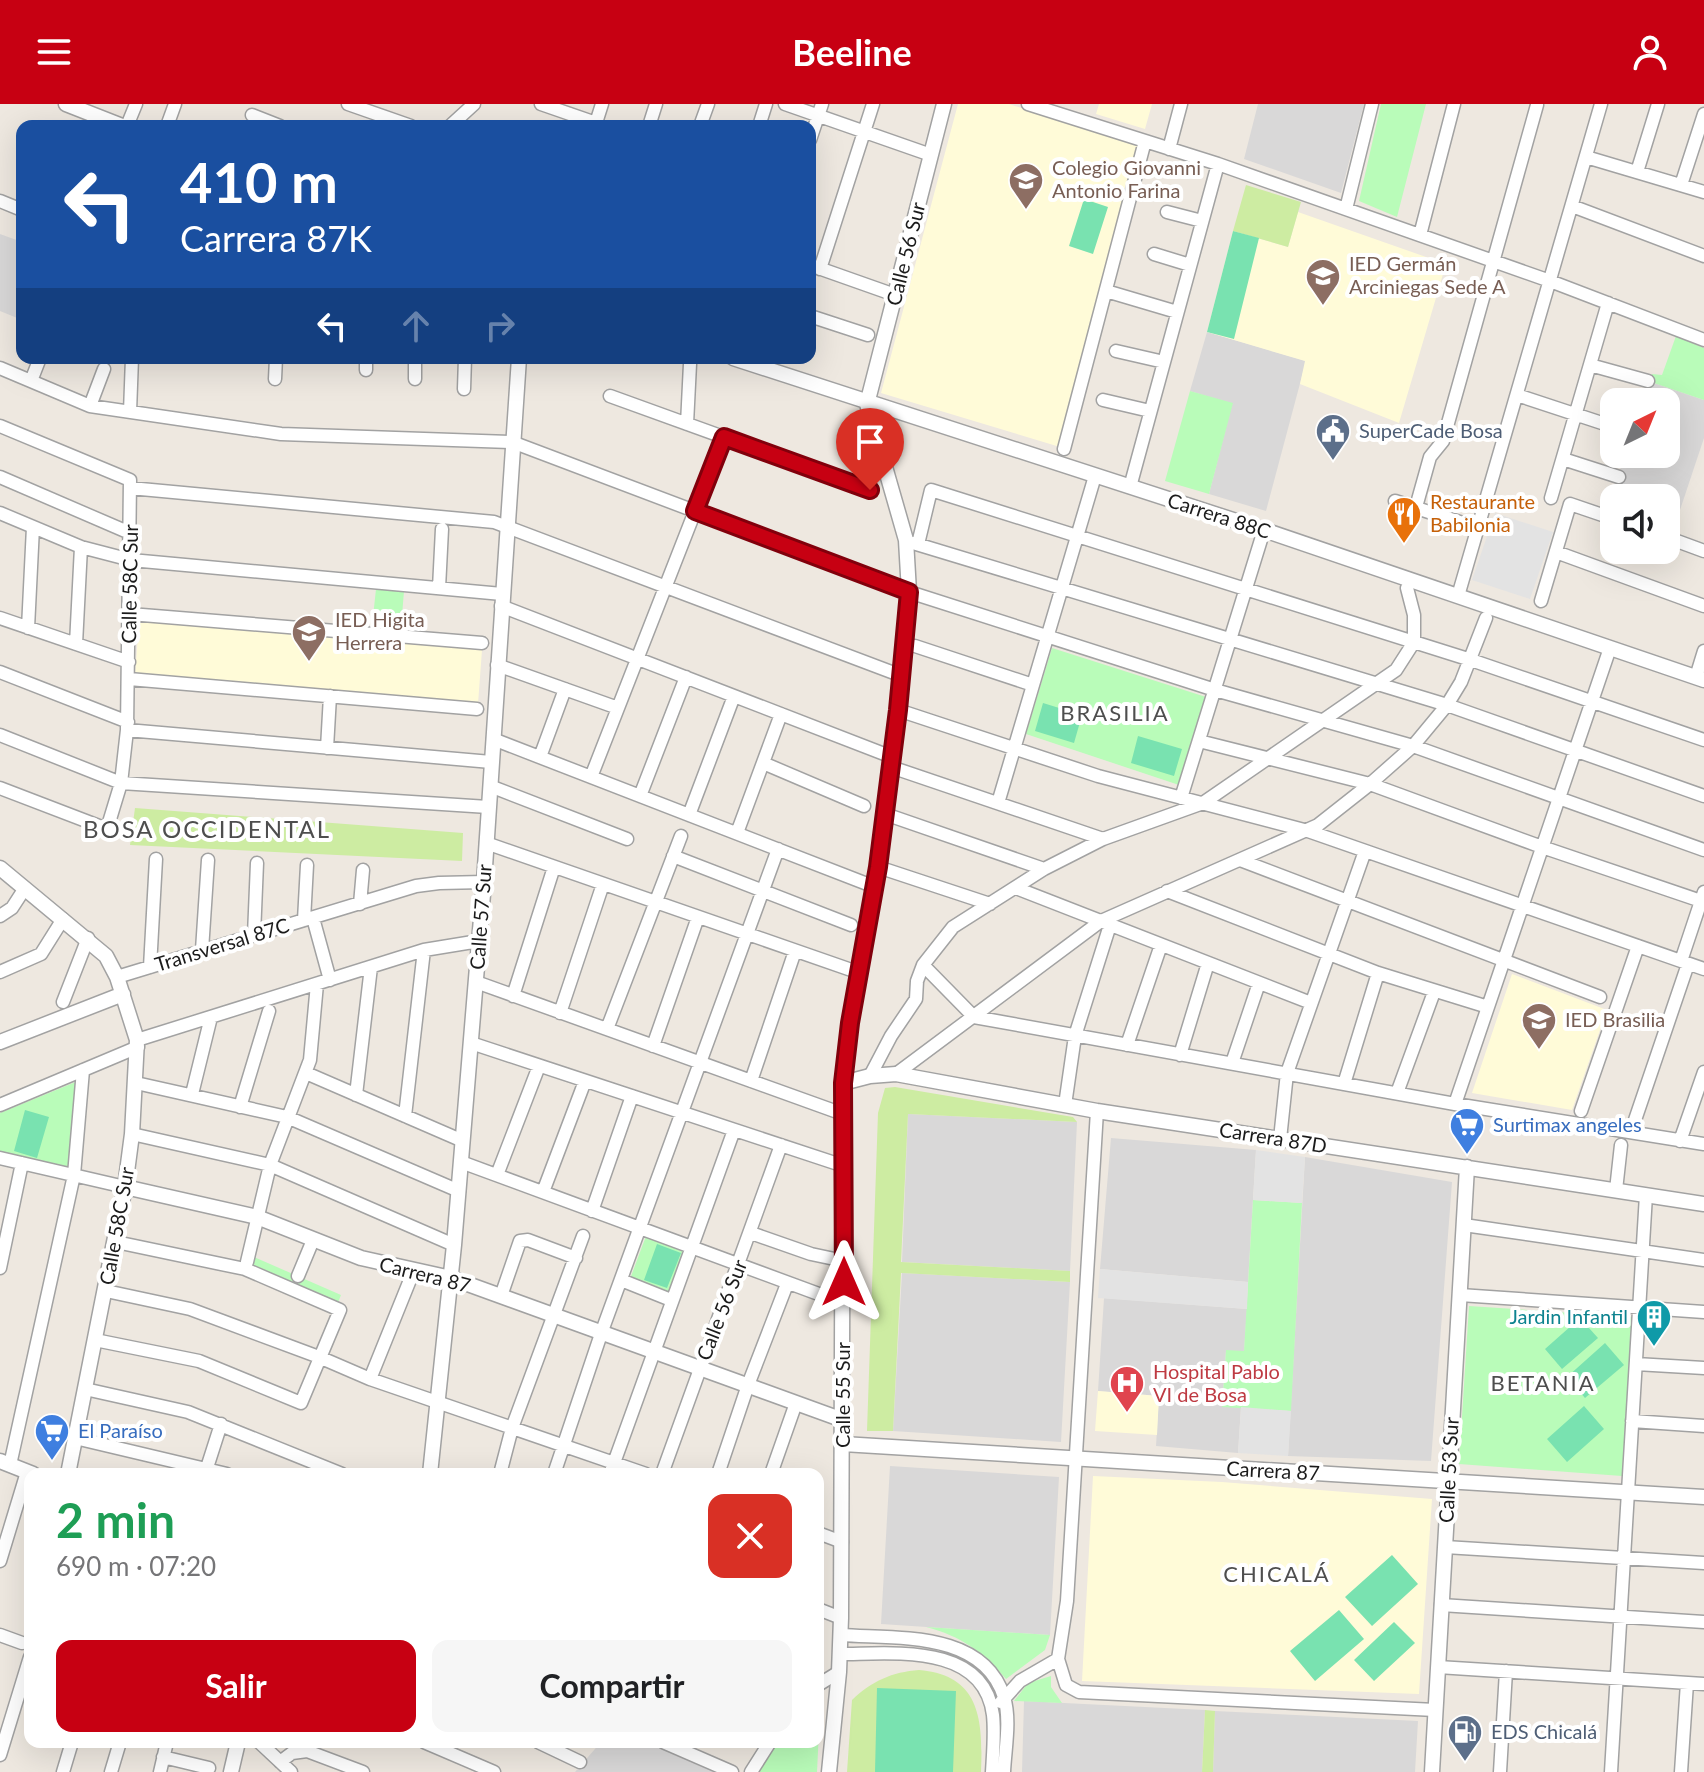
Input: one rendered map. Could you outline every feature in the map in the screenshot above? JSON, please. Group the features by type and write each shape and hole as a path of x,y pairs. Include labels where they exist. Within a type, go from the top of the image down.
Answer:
{"street":[{"path":"67,104 109,120"},
{"path":"348,104 386,110"},
{"path":"457,120 474,104"},
{"path":"541,104 585,120"},
{"path":"785,104 820,110 864,132 931,155"},
{"path":"816,264 873,104"},
{"name":"Calle 56 Sur","path":"867,404 944,104"},
{"path":"1028,104 1069,110 1145,141 1550,281 1704,340"},
{"path":"1169,149 1181,104"},
{"path":"1346,209 1372,104"},
{"path":"1420,235 1454,104"},
{"path":"1458,596 1601,104"},
{"path":"1637,172 1658,104"},
{"path":"1416,507 1430,457 1443,441 1537,105"},
{"path":"1681,185 1704,114"},
{"path":"1064,449 1145,141"},
{"path":"1586,157 1704,192"},
{"path":"1130,487 1218,164"},
{"path":"1572,206 1704,256"},
{"path":"1167,212 1202,221"},
{"path":"1154,254 1190,265"},
{"path":"816,267 895,295"},
{"path":"1106,291 1177,312"},
{"path":"1551,498 1608,303"},
{"path":"816,318 868,335"},
{"path":"1116,351 1164,362"},
{"path":"31,381 38,364"},
{"path":"130,412 132,364"},
{"path":"275,379 276,364"},
{"path":"415,364 415,379"},
{"path":"464,389 465,364"},
{"name":"Calle 57 Sur","path":"434,1468 484,882 518,364"},
{"path":"687,424 690,364"},
{"name":"Carrera 88C","path":"750,364 1264,530 1700,679"},
{"path":"1590,365 1648,381"},
{"path":"0,368 90,406 281,434 512,442 909,592 1215,690 1413,746 1704,850"},
{"path":"90,406 104,369"},
{"path":"1517,395 1600,422"},
{"path":"610,396 870,490"},
{"path":"1103,400 1150,411"},
{"name":"Calle 55 Sur","path":"829,1772 841,1635 843,1083 885,814 902,676 912,542 867,404"},
{"path":"0,426 130,484 483,519 902,676"},
{"path":"591,777 724,437"},
{"path":"1563,459 1619,477"},
{"path":"998,803 1095,476"},
{"path":"0,477 130,533"},
{"name":"Calle 58C Sur","path":"0,788 107,829 121,783 128,726 130,484"},
{"path":"1704,740 1471,660 931,490 912,542 1447,705 1704,796"},
{"path":"1395,501 1478,528"},
{"path":"1541,601 1570,504 1600,514"},
{"path":"0,513 81,547 131,560 439,588 501,600 891,762 1103,839"},
{"path":"28,628 33,527"},
{"path":"439,588 442,529"},
{"path":"1181,798 1264,530"},
{"path":"1680,542 1704,551"},
{"path":"76,644 81,547"},
{"path":"1556,552 1704,606"},
{"path":"870,1076 891,1036 916,999 917,981 923,965 953,927 1044,869 1103,839 1203,803 1396,670 1414,642 1414,615 1407,588"},
{"path":"130,614 482,643"},
{"path":"0,618 129,662"},
{"path":"896,1074 1106,923 1167,891 1308,831 1370,784 1413,746 1447,705 1471,660 1486,618"},
{"path":"915,646 1033,685"},
{"path":"1455,1104 1610,648"},
{"path":"1700,679 1704,651"},
{"path":"497,665 618,708"},
{"path":"0,672 128,726 491,762"},
{"path":"640,796 686,677"},
{"path":"129,679 477,709"},
{"path":"540,757 565,689"},
{"path":"327,748 330,696"},
{"path":"689,815 734,696"},
{"path":"898,710 1098,776 1308,831 1704,969"},
{"path":"737,833 781,714"},
{"path":"0,735 121,783 488,807"},
{"path":"493,739 875,887"},
{"path":"1199,741 1370,784 1542,847 1703,898 1635,1120"},
{"path":"763,763 864,806"},
{"path":"490,786 627,839"},
{"path":"885,814 1044,869"},
{"path":"607,1029 681,836"},
{"path":"486,843 860,973"},
{"path":"556,1468 602,1331 778,849"},
{"path":"1280,1139 1287,1073 1365,851"},
{"path":"673,856 851,925"},
{"path":"150,967 156,859"},
{"path":"202,950 208,860"},
{"path":"1240,860 1600,997"},
{"path":"254,935 257,863"},
{"path":"247,1262 270,1165 310,1060 324,982 309,919 307,865"},
{"path":"513,996 554,867"},
{"path":"878,867 990,904"},
{"path":"0,868 88,938 106,956 117,977"},
{"path":"360,904 363,870"},
{"name":"Transversal 87C","path":"117,977 426,884 484,882"},
{"path":"560,1013 603,884"},
{"path":"0,916 12,908 25,888"},
{"path":"1016,888 1311,1003"},
{"path":"1167,891 1378,973 1488,1007"},
{"path":"653,1046 698,917"},
{"path":"0,972 41,954 63,919"},
{"path":"1065,1105 1075,1036 1106,923"},
{"path":"63,1002 88,938"},
{"path":"0,1105 138,1043 211,1017 424,950 479,941"},
{"path":"1127,1045 1161,945"},
{"path":"1581,1111 1638,946"},
{"path":"405,1116 424,950"},
{"path":"751,1081 795,951"},
{"path":"1180,1055 1208,963"},
{"path":"923,965 974,1017 1455,1104 1704,1144"},
{"path":"356,1095 371,967"},
{"path":"1344,1084 1378,973"},
{"name":"Calle 58C Sur","path":"69,1468 116,1242 132,1134 138,1043 117,977"},
{"path":"476,982 843,1114"},
{"path":"1232,1063 1259,983"},
{"path":"1397,1093 1434,992"},
{"path":"0,1042 123,994"},
{"path":"240,1107 269,1011"},
{"path":"192,1094 211,1017"},
{"path":"471,1043 844,1166"},
{"path":"497,1175 539,1066"},
{"path":"24,1471 5,1463 74,1175 83,1070"},
{"path":"1680,1141 1704,1072"},
{"path":"306,1073 463,1141"},
{"name":"Carrera 87D","path":"843,1083 896,1074 1097,1111 1704,1204"},
{"path":"543,1192 585,1081"},
{"path":"136,1083 287,1117 459,1191"},
{"path":"592,1211 632,1096"},
{"path":"1097,1111 1067,1601 1058,1659 1066,1685 1079,1692 1435,1710"},
{"path":"106,1291 190,1309 370,1379 562,1445 611,1468 734,1130"},
{"path":"132,1134 270,1165 454,1245"},
{"name":"Calle 56 Sur","path":"664,1468 781,1145"},
{"path":"1616,1190 1621,1145"},
{"name":"Carrera 87","path":"0,1158 257,1217 361,1258 451,1278 843,1420"},
{"path":"461,1162 843,1303"},
{"path":"0,1268 22,1163"},
{"name":"Calle 53 Sur","path":"1432,1772 1467,1167"},
{"path":"1611,1772 1646,1195"},
{"path":"1464,1225 1704,1260"},
{"path":"751,1233 811,1254 844,1261"},
{"path":"502,1468 512,1428 583,1236"},
{"path":"298,1276 313,1240"},
{"path":"501,1296 520,1241 528,1240 576,1258"},
{"path":"95,1340 199,1361 301,1403 340,1310 245,1269 116,1242"},
{"path":"370,1379 414,1270"},
{"path":"621,1280 671,1300"},
{"path":"720,1468 787,1284"},
{"path":"1460,1295 1704,1312"},
{"path":"1636,1364 1704,1368"},
{"path":"85,1389 163,1405 221,1424 327,1468"},
{"path":"773,1468 796,1403"},
{"path":"1632,1421 1704,1426"},
{"path":"207,1468 221,1424"},
{"path":"75,1438 194,1468"},
{"name":"Carrera 87","path":"843,1444 1704,1497"},
{"path":"302,1468 305,1459"},
{"path":"0,1561 5,1528 24,1486"},
{"path":"824,1535 842,1542"},
{"path":"1445,1547 1704,1563"},
{"path":"1441,1605 1704,1622"},
{"path":"824,1611 841,1618"},
{"path":"0,1635 22,1643"},
{"path":"841,1635 931,1641 959,1649 984,1666 1004,1697 1004,1772"},
{"path":"840,1654 937,1656 956,1664 973,1677 985,1691 993,1716 992,1772"},
{"path":"993,1716 1004,1697 1020,1681 1058,1659"},
{"path":"1438,1667 1704,1684"},
{"path":"1500,1772 1506,1671"},
{"path":"824,1681 839,1672"},
{"path":"0,1755 24,1677"},
{"path":"1681,1772 1687,1683"},
{"path":"63,1772 70,1748"},
{"path":"111,1772 118,1748"},
{"path":"160,1772 165,1748"},
{"path":"231,1772 237,1748"},
{"path":"265,1748 291,1772"},
{"path":"438,1748 494,1772"},
{"path":"457,1756 460,1748"},
{"path":"551,1748 580,1762"},
{"path":"677,1748 732,1772"},
{"path":"751,1772 766,1748"},
{"path":"280,1762 292,1753 307,1751 363,1772"},
{"path":"163,1757 209,1768"}],"shaded area":[{"name":"Colegio Giovanni Antonio Farina","path":"958,104 1009,104 1140,146 1060,447 881,393"},
{"path":"1099,104 1152,104 1145,129 1096,114"},
{"path":"1258,104 1364,104 1341,193 1244,159"},
{"name":"IED Germán Arciniegas Sede A","path":"1298,212 1446,264 1399,423 1300,384 1305,361 1207,332 1233,231 1288,247"},
{"path":"0,234 16,240 16,318 0,311"},
{"path":"1207,332 1306,361 1266,511 1209,494 1232,404 1190,391"},
{"path":"1648,381 1669,388 1646,388"},
{"path":"1680,392 1704,400 1704,438 1680,510 1680,484 1616,484 1621,468 1680,468"},
{"path":"1495,513 1553,532 1530,599 1472,580"},
{"name":"IED Higita Herrera","path":"139,621 482,650 478,704 135,676"},
{"name":"IED Brasilia","path":"1512,974 1607,1010 1572,1110 1472,1093"},
{"path":"908,1114 1077,1122 1070,1271 902,1262"},
{"path":"1111,1138 1256,1150 1248,1282 1100,1269"},
{"path":"1256,1150 1305,1157 1302,1203 1253,1200"},
{"path":"1305,1157 1452,1182 1431,1461 1288,1456"},
{"path":"1100,1269 1248,1282 1247,1309 1098,1298"},
{"path":"902,1273 1070,1282 1061,1442 893,1431"},
{"path":"1104,1298 1247,1309 1244,1352 1226,1351 1222,1406 1241,1407 1238,1453 1156,1446 1159,1396 1098,1391"},
{"name":"Hospital Pablo VI de Bosa","path":"1098,1391 1159,1396 1157,1435 1095,1431"},
{"path":"1241,1407 1291,1411 1288,1456 1238,1453"},
{"path":"890,1466 1059,1477 1050,1635 881,1624"},
{"path":"1093,1476 1222,1482 1432,1499 1419,1694 1082,1681"},
{"path":"1024,1701 1205,1710 1202,1772 1022,1772"},
{"path":"1215,1711 1418,1721 1415,1772 1213,1772"},
{"path":"596,1748 659,1748 715,1772 575,1772"}],"green space":[{"path":"1381,104 1426,104 1397,217 1359,201"},
{"path":"1246,185 1301,202 1288,247 1233,231"},
{"path":"1084,199 1108,207 1093,254 1069,246"},
{"path":"1233,231 1259,238 1234,339 1207,332"},
{"path":"1676,336 1704,348 1704,400 1680,392 1680,388 1669,388 1648,381 1652,374 1662,375"},
{"path":"1190,391 1233,403 1209,494 1165,481"},
{"path":"376,589 404,591 401,628 372,626"},
{"path":"1052,648 1206,697 1179,785 1026,734"},
{"path":"1043,703 1082,715 1074,743 1035,731"},
{"path":"1138,736 1182,749 1174,776 1131,763"},
{"path":"135,808 463,833 462,861 130,845"},
{"path":"78,1081 72,1171 0,1154 0,1113"},
{"path":"895,1087 1073,1117 1077,1122 908,1114 901,1262 1070,1271 1070,1282 901,1273 893,1431 867,1431 878,1113 885,1088"},
{"path":"25,1110 49,1117 37,1158 14,1151"},
{"path":"1253,1200 1302,1203 1291,1411 1222,1407 1226,1350 1244,1351"},
{"path":"646,1236 685,1251 668,1294 630,1279"},
{"path":"657,1244 681,1253 667,1288 644,1280"},
{"path":"254,1257 341,1295 337,1305 250,1267"},
{"path":"1469,1306 1632,1317 1622,1476 1459,1464"},
{"path":"1580,1318 1598,1338 1562,1369 1545,1349"},
{"path":"1605,1343 1624,1365 1585,1398 1567,1377"},
{"path":"1584,1406 1604,1429 1567,1462 1547,1439"},
{"path":"1392,1555 1418,1584 1372,1626 1345,1597"},
{"path":"1339,1610 1364,1639 1315,1681 1290,1651"},
{"path":"1394,1622 1415,1643 1374,1681 1354,1660"},
{"path":"926,1627 1050,1635 1045,1650 1006,1679 970,1646"},
{"path":"919,1670 955,1681 974,1704 981,1735 981,1772 847,1772 852,1700 883,1679"},
{"path":"1051,1676 1051,1687 1062,1703 1014,1701 1028,1683"},
{"path":"877,1688 956,1691 953,1772 875,1772"},
{"path":"1205,1710 1215,1711 1213,1772 1202,1772"},
{"path":"774,1748 818,1748 817,1772 754,1772"}],"place":[{"name":"Colegio Giovanni Antonio Farina","path":"1026,211"},
{"name":"IED Germán Arciniegas Sede A","path":"1323,307"},
{"name":"SuperCade Bosa","path":"1333,462"},
{"name":"Restaurante Babilonia","path":"1404,545"},
{"name":"IED Higita Herrera","path":"309,663"},
{"name":"IED Brasilia","path":"1539,1051"},
{"name":"Surtimax angeles","path":"1467,1156"},
{"name":"Jardin Infantil","path":"1654,1348"},
{"name":"Hospital Pablo VI de Bosa","path":"1127,1414"},
{"name":"El Paraíso","path":"52,1462"},
{"name":"EDS Chicalá","path":"1465,1763"}],"district":[{"name":"BRASILIA","path":"1115,713"},
{"name":"BOSA OCCIDENTAL","path":"207,830"},
{"name":"BETANIA","path":"1543,1383"},
{"name":"CHICALÁ","path":"1277,1574"}],"route":[{"path":"844,1282 843,1083 850,1023 878,867 909,592 695,511 724,437 870,490"}]}
